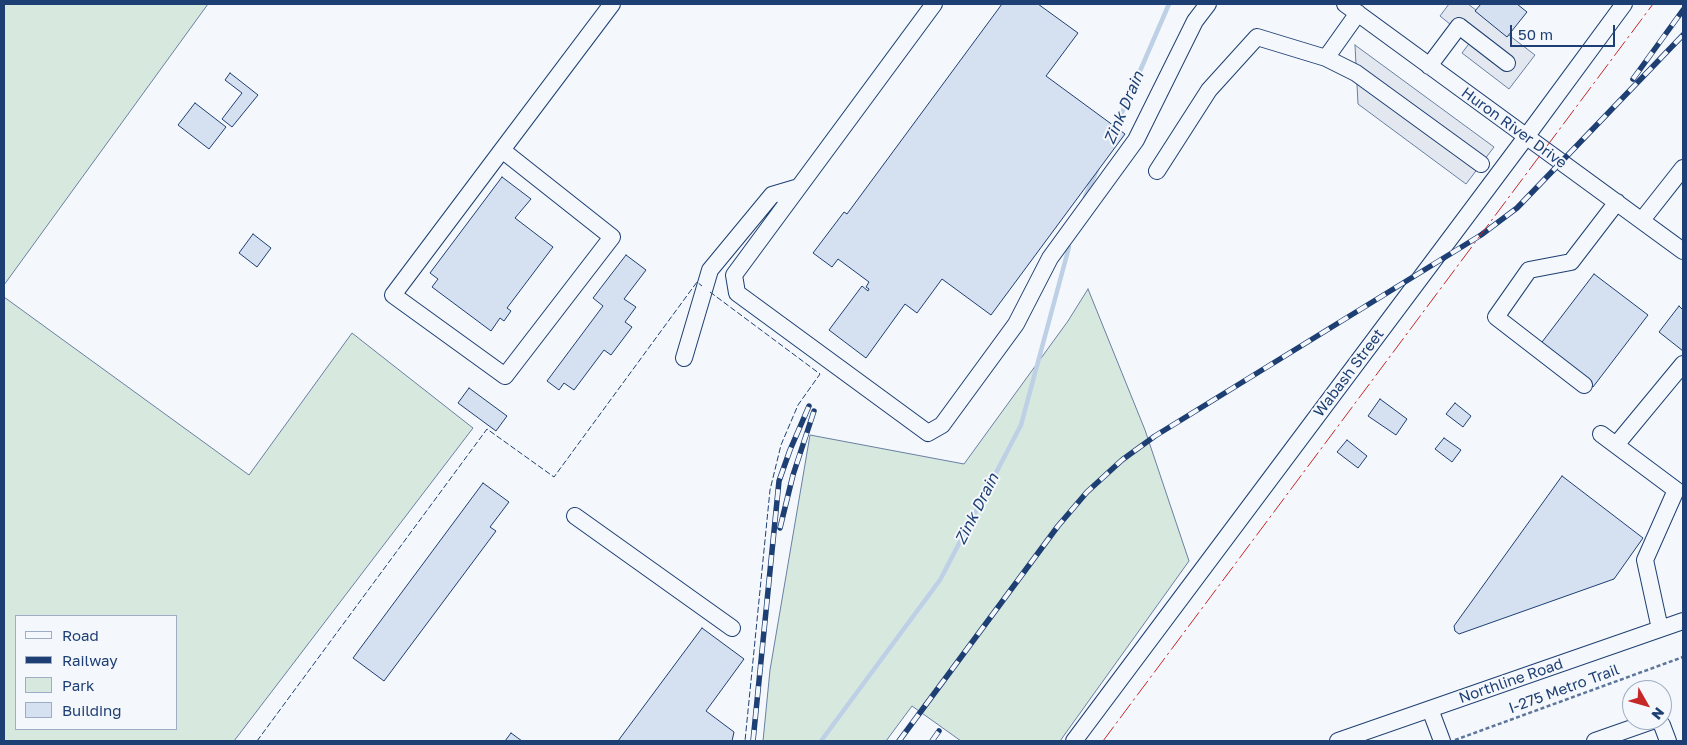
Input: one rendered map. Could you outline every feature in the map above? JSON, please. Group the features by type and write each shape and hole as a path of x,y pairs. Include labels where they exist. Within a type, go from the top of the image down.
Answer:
{"street":[{"path":"502,150 612,237 505,376 393,295 502,150 612,4"},
{"path":"934,4 734,275 737,293 928,433 942,425 1016,324 1050,258 1136,140 1195,21 1208,4"},
{"name":"Huron River Drive","path":"1345,4 1683,251"},
{"name":"Wabash Street","path":"1074,741 1624,4"},
{"path":"1326,58 1358,14"},
{"path":"1429,66 1459,26 1507,63"},
{"path":"1157,171 1209,90 1257,36 1326,58 1356,73 1481,164"},
{"path":"1642,220 1683,168"},
{"path":"684,358 710,270 772,195 799,187"},
{"path":"1584,385 1496,317 1529,270 1571,262 1617,202"},
{"path":"1616,445 1683,364"},
{"path":"1601,434 1676,490 1645,560 1660,629"},
{"path":"574,516 732,628"},
{"name":"Northline Road","path":"1338,741 1683,620"},
{"path":"1430,709 1442,741"},
{"path":"1595,741 1620,737 1635,730"}],"path":[{"name":"I-275 Metro Trail","path":"1452,741 1683,657"}],"green space":[{"path":"4,4 208,4 4,285"},
{"path":"1088,289 1145,430 1189,561 1060,741 961,741 912,706 886,741 763,741 770,670 810,435 964,464 1068,321"},
{"path":"4,297 249,475 352,333 473,428 234,741 4,741"}],"shaded area":[{"path":"1449,4 1468,4 1535,55 1509,89 1462,53 1471,41 1440,16"},
{"path":"1355,45 1494,147 1466,184 1358,104"}],"building":[{"path":"1002,4 1038,4 1078,33 1046,76 1125,134 991,315 942,279 917,313 905,304 866,358 829,330 862,286 868,291 869,289 866,287 869,282 838,259 832,267 813,253 844,212 847,214"},
{"path":"1481,4 1517,4 1527,12 1507,37 1475,11"},
{"path":"230,73 258,95 232,127 222,119 242,93 225,80"},
{"path":"195,103 226,127 209,149 178,125"},
{"path":"502,177 531,199 515,218 553,247 507,308 511,311 504,321 500,318 491,331 432,287 438,279 430,273"},
{"path":"253,234 271,248 257,267 239,253"},
{"path":"626,255 646,270 624,299 636,307 625,322 632,327 611,355 604,350 574,390 564,383 559,390 547,381 603,306 593,298"},
{"path":"1594,274 1648,315 1593,387 1539,346"},
{"path":"1679,306 1683,310 1683,351 1659,332"},
{"path":"469,388 507,416 496,431 458,403"},
{"path":"1380,399 1407,419 1396,435 1368,416"},
{"path":"1455,403 1471,416 1463,427 1446,414"},
{"path":"1444,438 1461,450 1452,462 1435,449"},
{"path":"1347,440 1367,456 1358,468 1337,452"},
{"path":"1562,476 1643,538 1614,579 1459,634 1455,631 1454,626"},
{"path":"483,483 509,502 490,527 496,531 384,681 353,658"},
{"path":"702,628 744,659 706,711 734,732 732,741 618,741"},
{"path":"511,733 522,741 505,741"}],"waterway":[{"name":"Zink Drain","path":"1114,131 1169,4"},
{"name":"Zink Drain","path":"1085,197 1097,170"},
{"name":"Zink Drain","path":"821,741 940,580 1021,425 1069,247"}],"railway":[{"path":"1633,79 1683,10"},
{"path":"899,741 1058,526 1087,492 1122,460 1155,436 1481,235 1517,208 1683,35"},
{"path":"753,741 779,481 809,406"},
{"path":"780,528 793,475 814,411"},
{"path":"932,741 939,731"}],"fence":[{"path":"257,741 487,429 554,477 697,282 702,286"},
{"path":"710,292 820,374 798,405 781,445 770,490 745,741"}],"power":[{"path":"1103,741 1653,4"}]}
